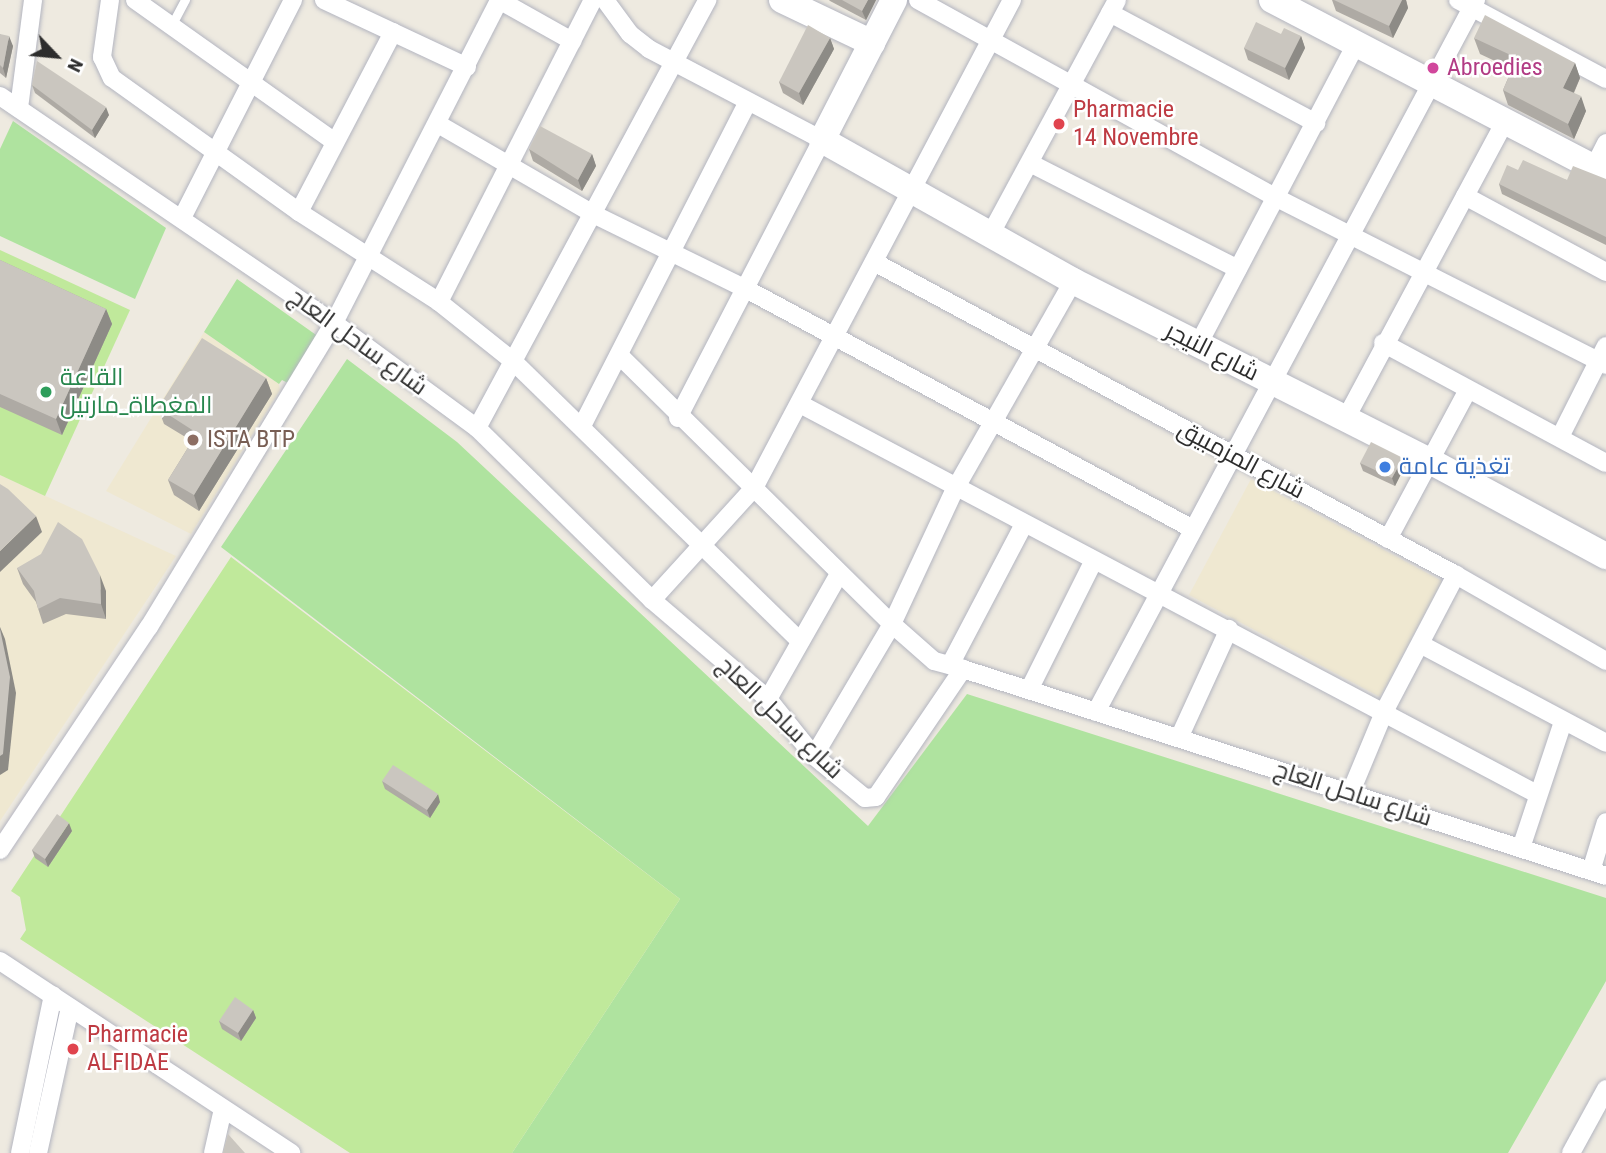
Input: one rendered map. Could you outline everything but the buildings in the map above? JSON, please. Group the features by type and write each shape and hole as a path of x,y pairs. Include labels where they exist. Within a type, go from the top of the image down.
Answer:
{"street":[{"path":"19,108 33,0"},
{"path":"110,0 104,68 299,212 367,259 439,302 513,362 582,426 701,547 800,641"},
{"path":"135,0 335,142"},
{"path":"182,218 213,151 293,0"},
{"path":"324,0 467,67"},
{"path":"0,850 149,627 334,323 499,0 572,41"},
{"path":"439,302 593,0"},
{"path":"605,0 630,34 674,63 822,140"},
{"path":"477,428 595,215 707,0"},
{"path":"782,0 872,43"},
{"path":"678,418 894,0"},
{"path":"918,0 1277,198 1603,357 1560,437"},
{"path":"652,600 754,488 1012,0"},
{"path":"1272,0 1429,85 1600,171 1606,143"},
{"path":"1096,712 1155,595 1429,85 1468,2 1606,79"},
{"path":"990,234 1114,6 1316,123"},
{"path":"299,212 393,32"},
{"path":"1198,345 1356,44"},
{"name":"شارع ساحل العاج","path":"0,96 334,323 477,428 652,600 768,699 814,756 865,798 876,797 957,667 1599,874"},
{"path":"582,426 674,252 748,102"},
{"path":"1346,418 1384,342 1504,123"},
{"path":"438,124 595,215 746,289 994,426 1191,528"},
{"name":"شارع النيجر","path":"822,140 1073,281 1430,461 1606,556"},
{"path":"1030,163 1238,269"},
{"path":"1465,195 1606,272"},
{"name":"شارع المزمبيق","path":"874,262 1456,575 1606,661"},
{"path":"814,756 892,624 955,489 994,426 1073,281"},
{"path":"1384,342 1606,463"},
{"path":"619,355 678,418 754,488 839,574 934,661 957,667 1023,526"},
{"path":"1388,539 1468,390"},
{"path":"800,404 1023,526 1385,710 1537,793"},
{"path":"1028,690 1093,562"},
{"path":"768,699 839,574"},
{"path":"1350,794 1385,710 1422,645 1456,575"},
{"path":"1179,738 1229,629"},
{"path":"1422,645 1606,743"},
{"path":"1521,848 1537,793 1563,722"},
{"path":"1599,874 1606,822"},
{"path":"0,961 291,1153"},
{"path":"20,1153 53,996"},
{"path":"38,1153 70,1006"},
{"path":"1571,1153 1601,1112 1606,1089"},
{"path":"213,1153 223,1109"}],"lane":[{"path":"171,26 185,0"}],"shaded area":[{"name":"ISTA BTP","path":"204,332 279,384 280,390 191,534 106,491"},
{"path":"0,475 176,556 0,821"},
{"path":"1251,479 1442,581 1380,697 1189,595"}],"green space":[{"path":"13,121 166,228 135,299 0,236 0,149"},
{"name":"القاعة المغطاة_مارتيل","path":"0,250 130,310 45,496 0,475"},
{"path":"237,279 319,337 288,383 282,380 279,384 204,332"},
{"path":"347,359 457,442 868,826 967,694 1606,898 1606,981 1508,1153 512,1153 680,899 221,547"},
{"path":"231,557 680,899 512,1153 350,1153 20,939 26,930 20,897 11,891"}],"place":[{"name":"Abroedies","path":"1433,68"},
{"name":"Pharmacie 14 Novembre","path":"1059,124"},
{"name":"القاعة المغطاة_مارتيل","path":"46,392"},
{"name":"ISTA BTP","path":"193,440"},
{"name":"تغذية عامة","path":"1385,467"},
{"name":"Pharmacie ALFIDAE","path":"73,1049"}]}
